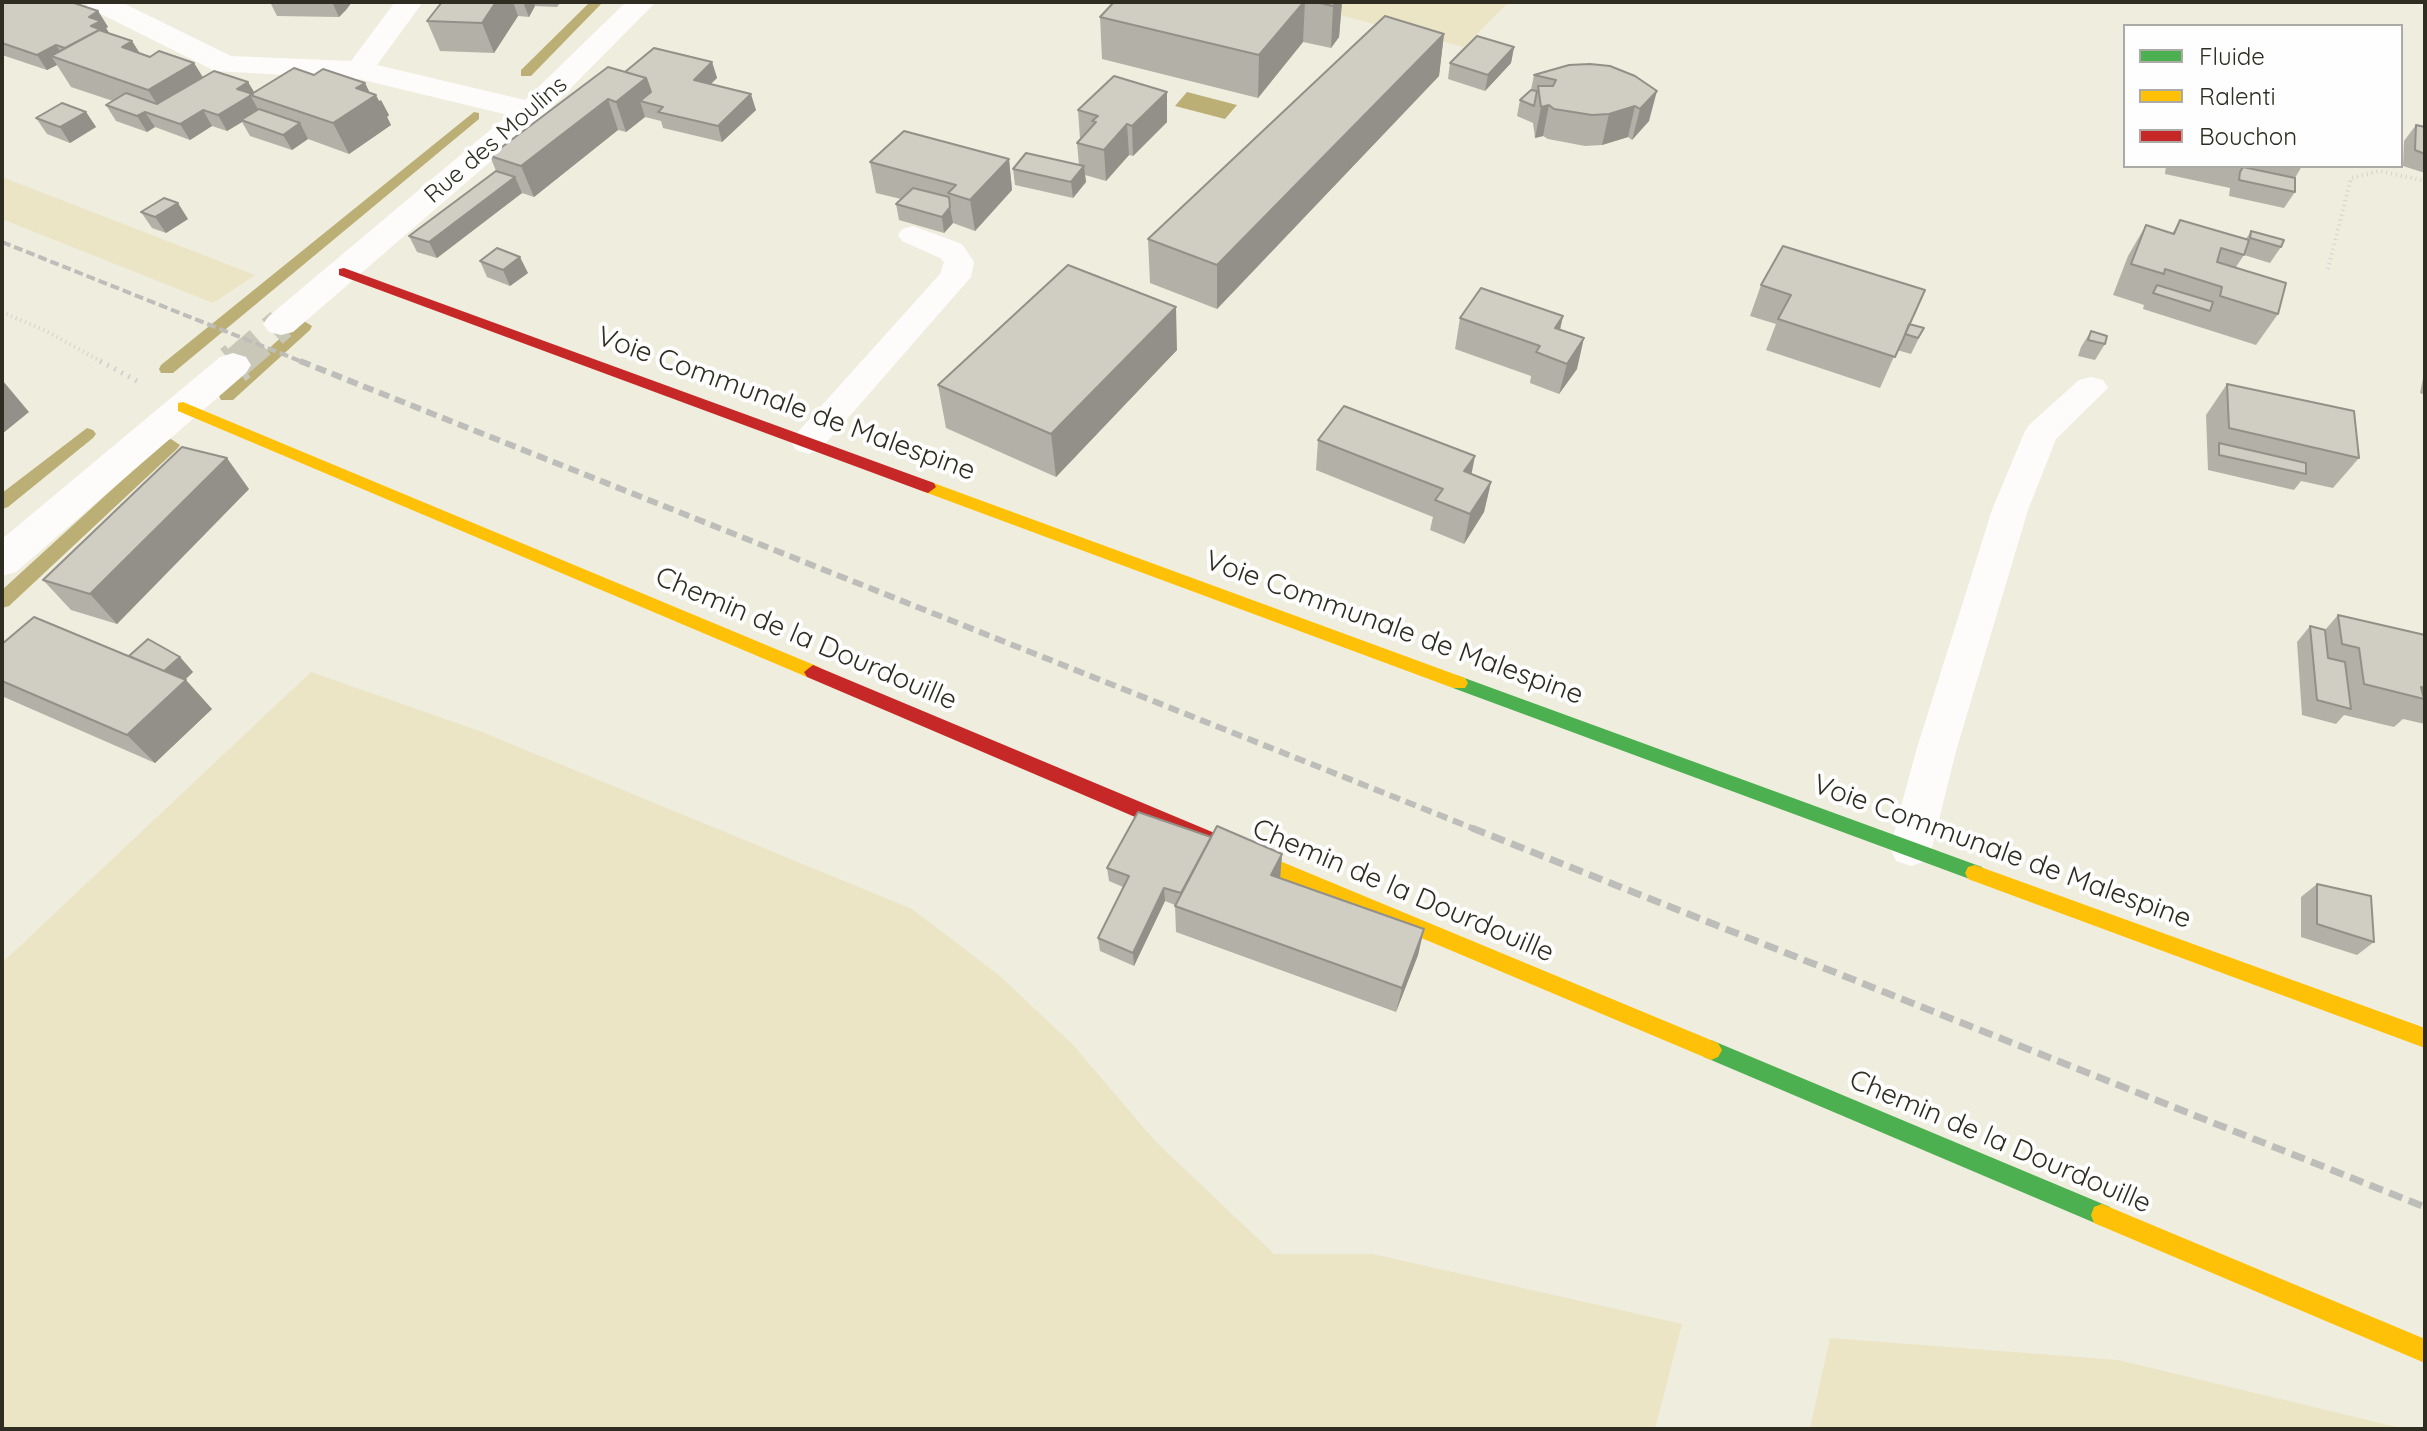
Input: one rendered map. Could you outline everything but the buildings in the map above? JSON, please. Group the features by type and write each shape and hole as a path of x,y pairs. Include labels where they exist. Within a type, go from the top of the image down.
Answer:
{"street":[{"path":"99,2 225,65 359,70 531,111"},
{"path":"359,70 409,2"},
{"name":"Rue des Moulins","path":"281,324 531,111 642,2"},
{"name":"Voie Communale de Malespine","path":"344,272 2425,1038"},
{"path":"2,561 233,365"},
{"name":"Chemin de la Dourdouille","path":"183,407 2425,1351"}],"lane":[{"path":"808,442 955,277 959,262 951,251 913,235"},
{"path":"1911,848 1936,751 2010,510 2041,433 2091,388"}],"path":[{"path":"2328,269 2351,178 2380,171 2425,181"},
{"path":"2,312 46,331 183,407"}],"shaded area":[{"path":"1289,2 1509,2 1464,47"},
{"path":"1187,92 1237,105 1225,119 1175,106"},
{"path":"2,177 255,275 213,303 2,219"},
{"path":"311,672 482,732 912,909 1000,976 1074,1046 1154,1140 1274,1254 1373,1254 1682,1324 1655,1429 2,1429 2,963"},
{"path":"1830,1338 2118,1360 2405,1429 1810,1429"}],"waterway":[{"path":"526,73 597,2"},
{"path":"167,369 474,116"},
{"path":"227,396 304,326"},
{"path":"2,503 87,434"},
{"path":"2,601 171,445"}],"tunnel":[{"path":"236,363 281,324"},
{"path":"233,365 238,361"}],"railway":[{"path":"2,242 305,363"},
{"path":"300,361 1477,830"},
{"path":"1472,828 2425,1207"}],"traffic: fast":[{"path":"1459,683 1975,873"},
{"path":"1711,1050 2102,1215"}],"traffic: slow":[{"path":"183,407 813,672"},
{"path":"928,487 1459,683"},
{"path":"1210,840 1711,1050"},
{"path":"1975,873 2425,1038"},
{"path":"2102,1215 2425,1351"}],"traffic: jam":[{"path":"344,272 928,487"},
{"path":"813,672 1210,840"}]}
